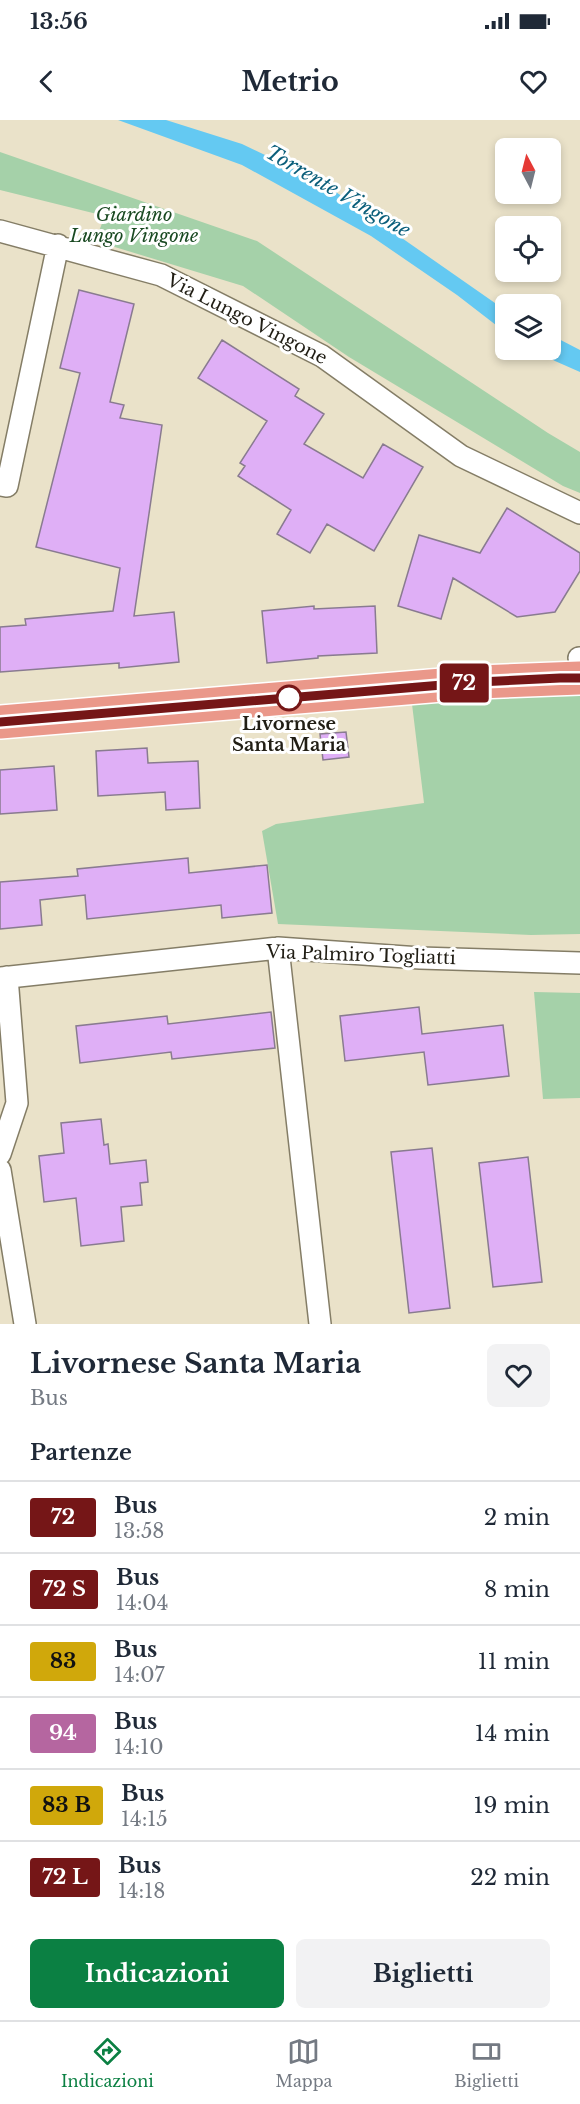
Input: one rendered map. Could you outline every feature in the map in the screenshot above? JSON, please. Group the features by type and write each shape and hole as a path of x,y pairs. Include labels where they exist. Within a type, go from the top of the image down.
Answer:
{"main road":[{"path":"478,682 580,658"},
{"path":"0,722 478,682 580,678"}],"street":[{"name":"Via Lungo Vingone","path":"0,231 58,245 160,275 322,356 461,456 576,513"},
{"path":"0,485 7,486 58,245"},
{"path":"278,948 320,1324"},
{"name":"Via Palmiro Togliatti","path":"4,977 278,948 420,958 578,965"},
{"path":"0,1155 16,1103 4,977"},
{"path":"0,1170 25,1324"}],"green space":[{"name":"Giardino Lungo Vingone","path":"0,152 257,241 580,452 580,493 563,486 349,357 243,286 95,241 105,216 0,190"},
{"path":"580,692 580,934 531,935 278,924 262,831 276,824 424,803 412,704"},
{"path":"534,992 580,993 580,1098 543,1099"}],"water":[{"path":"118,120 166,120 242,144 333,190 495,303 495,324 457,295 371,236 242,165"},
{"path":"561,340 580,350 580,372 553,360 561,360"}],"building":[{"path":"79,290 134,304 110,402 124,405 120,418 162,425 134,616 174,612 179,662 119,668 119,663 0,672 0,627 26,625 25,619 113,611 120,568 36,547 80,373 60,368"},
{"path":"222,340 299,389 295,396 324,414 304,444 363,478 383,444 423,467 374,551 327,524 310,553 277,534 291,510 238,476 245,466 240,463 267,421 198,378"},
{"path":"507,508 580,553 580,571 555,612 517,617 453,578 441,619 398,606 419,535 480,553"},
{"path":"314,606 314,609 375,606 377,653 318,656 318,658 267,663 262,611"},
{"path":"346,732 349,757 323,760 320,734"},
{"path":"147,748 148,763 198,761 200,808 166,810 165,792 98,796 96,751"},
{"path":"54,766 57,810 0,814 0,770"},
{"path":"188,858 189,873 267,865 272,913 222,918 221,905 87,919 85,895 40,900 42,925 0,929 0,882 78,876 77,869"},
{"path":"419,1007 422,1034 503,1025 509,1076 428,1085 424,1052 345,1061 340,1016"},
{"path":"271,1012 275,1048 172,1059 171,1052 80,1063 76,1026 167,1016 168,1024"},
{"path":"101,1119 104,1145 108,1144 110,1164 146,1160 148,1182 140,1183 142,1205 121,1207 124,1241 81,1246 76,1198 44,1202 39,1156 64,1153 61,1123"},
{"path":"432,1148 450,1308 409,1313 391,1152"},
{"path":"528,1157 542,1282 493,1287 479,1163"}],"bus line":[{"name":"72","path":"0,722 478,682 580,678"}],"place":[{"name":"Livornese Santa Maria","path":"289,698"}],"water label":[{"name":"Torrente Vingone","path":"338,191"}]}
